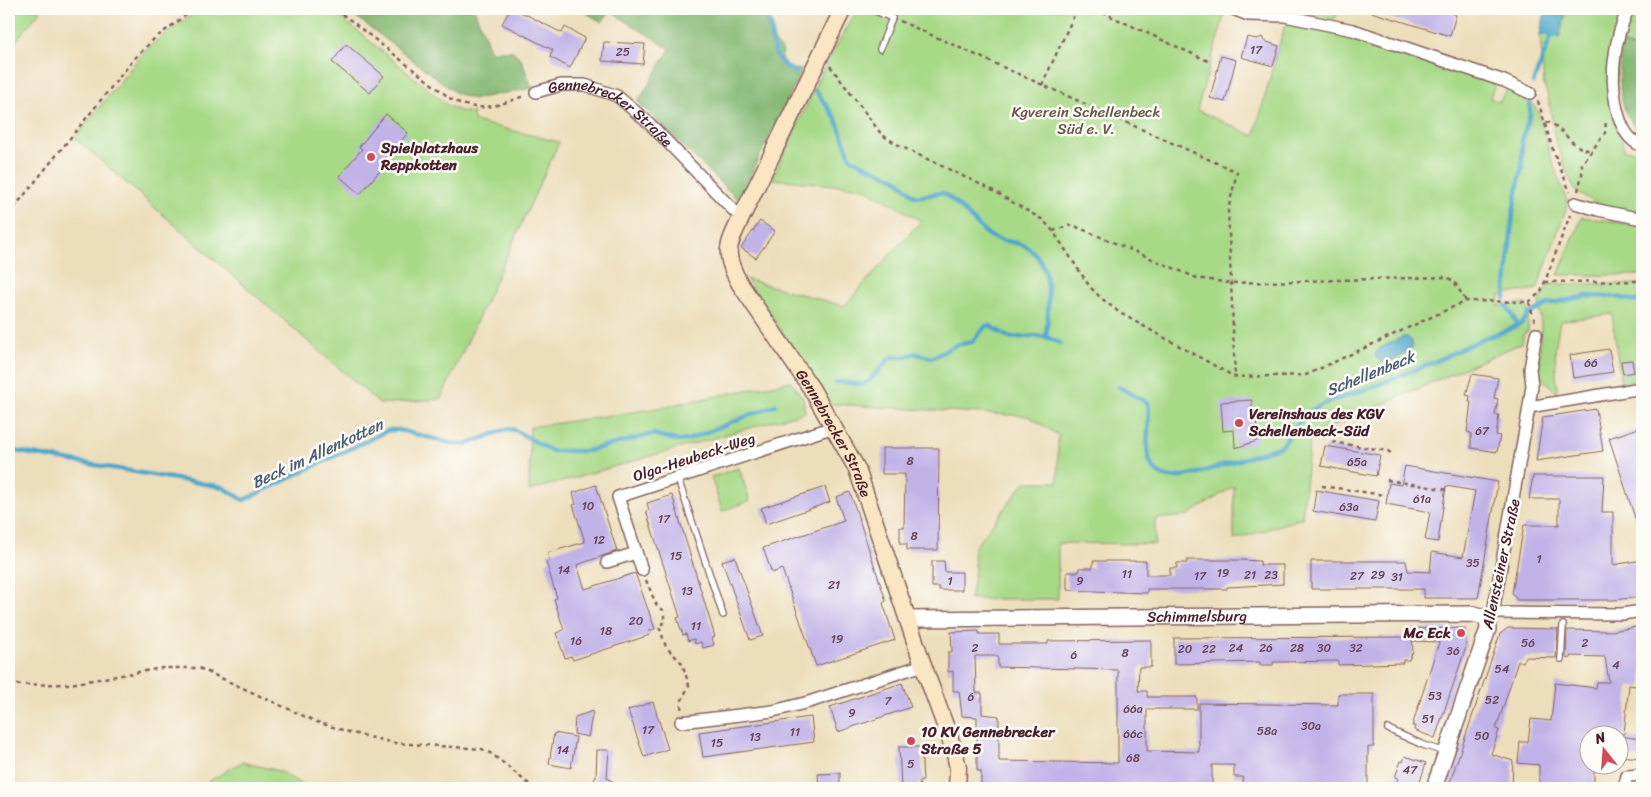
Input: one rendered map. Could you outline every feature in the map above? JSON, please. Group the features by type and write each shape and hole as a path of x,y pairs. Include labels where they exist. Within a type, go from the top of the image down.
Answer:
{"main road":[{"name":"Gennebrecker Straße","path":"843,9 741,218 728,250 731,268 834,427 857,470 868,496 922,665 954,750 958,768 957,788"}],"street":[{"path":"1233,9 1248,15 1284,16 1353,30 1504,81 1530,93"},
{"path":"1628,9 1615,53 1613,80 1621,124 1628,136 1642,146"},
{"name":"Gennebrecker Straße","path":"536,92 560,85 585,85 617,96 649,123 741,218"},
{"path":"1575,203 1642,219"},
{"name":"Allensteiner Straße","path":"1434,788 1488,629 1529,407 1532,385 1530,369 1536,334"},
{"path":"1529,407 1642,388"},
{"name":"Olga-Heubeck-Weg","path":"642,570 618,497 834,427"},
{"path":"607,562 636,553"},
{"path":"1490,615 1622,614 1642,611"},
{"name":"Schimmelsburg","path":"907,619 1490,615"},
{"path":"681,722 773,711 809,702 922,665"},
{"path":"1624,788 1628,776 1642,775"}],"lane":[{"path":"871,9 892,18 880,49"},
{"path":"678,479 722,615"},
{"path":"1561,659 1563,625"},
{"path":"1388,729 1423,745 1446,752"}],"path":[{"path":"9,214 134,59 154,39 194,9"},
{"path":"336,9 451,99 465,107 476,109 536,92"},
{"path":"1042,85 1077,9"},
{"path":"1095,9 1208,61"},
{"path":"1323,9 1336,9"},
{"path":"892,18 1237,172 1228,210 1235,377"},
{"path":"822,55 882,135 900,146 997,193 1043,220 1053,231 1090,287 1101,298 1120,313 1235,377 1306,375 1466,301 1528,302 1541,292 1575,203 1582,175 1582,164 1592,150 1577,147 1554,124 1546,122"},
{"path":"1530,93 1541,107 1552,150 1575,203"},
{"path":"1053,231 1070,225 1077,227 1197,278 1230,283 1447,277 1456,283 1466,301"},
{"path":"1545,282 1642,281"},
{"path":"1528,302 1534,315"},
{"path":"1332,442 1388,451 1393,454"},
{"path":"1387,480 1449,490"},
{"path":"1322,486 1384,496"},
{"path":"642,570 656,604 663,610 665,622 659,626 666,648 682,663 689,685 682,700 681,722"},
{"path":"9,685 61,685 162,668 199,668 317,722 352,733 396,743 482,749 492,754 534,788"}],"green space":[{"path":"9,9 42,9 9,49"},
{"path":"199,9 331,9 447,105 459,111 473,113 474,121 559,142 441,399 380,404 75,138 146,49"},
{"path":"346,9 474,9 491,51 513,51 521,59 532,88 473,99 456,93"},
{"path":"579,9 755,9 768,14 773,27 773,39 783,52 781,58 789,68 802,70 738,200 638,102 670,49 610,11 602,22"},
{"name":"Kgverein Schellenbeck Süd e. V.","path":"860,9 1216,9 1225,13 1197,110 1254,136 1285,24 1319,28 1351,36 1495,84 1490,98 1499,102 1509,89 1526,94 1539,113 1551,158 1568,204 1537,289 1500,295 1499,306 1524,303 1528,308 1528,332 1524,333 1522,343 1310,436 1302,518 1234,540 1234,486 1187,516 1155,519 1155,544 1058,543 1058,599 970,599 975,570 974,548 1025,482 1058,482 1058,435 1028,416 831,404 746,279 844,306 921,221 865,188 772,179 820,76 850,21"},
{"path":"1250,9 1339,9 1335,19"},
{"path":"1546,9 1623,9 1614,110 1624,150 1642,152 1642,213 1602,205 1575,190 1555,139 1549,100 1544,85 1540,34"},
{"path":"1633,9 1642,9 1642,50 1622,44"},
{"path":"1622,44 1642,50 1642,135 1633,125 1623,104 1620,81"},
{"path":"1582,217 1642,226 1642,275 1558,275"},
{"path":"1549,284 1642,284 1642,380 1621,383 1612,314 1560,321 1555,350 1557,393 1539,375 1541,325 1539,302"},
{"path":"791,381 803,398 805,412 529,491 530,427 652,409"},
{"path":"739,468 750,501 722,511 711,477"},
{"path":"242,762 279,771 308,788 197,788"}],"water":[{"path":"1546,9 1567,9 1559,38 1540,34"},
{"path":"1402,337 1408,337 1412,341 1413,347 1410,350 1398,358 1381,363 1376,358 1376,353 1380,348"}],"building":[{"path":"510,9 515,9 562,33 565,27 585,38 570,68 550,57 553,50 502,24"},
{"path":"1371,9 1452,9 1451,13 1456,15 1450,36 1371,12"},
{"path":"1247,37 1257,39 1262,37 1264,41 1279,46 1273,66 1241,57"},
{"path":"604,42 645,44 643,64 602,61"},
{"path":"346,44 384,76 370,93 332,62"},
{"path":"1221,56 1236,60 1225,102 1210,98"},
{"name":"Spielplatzhaus Reppkotten","path":"386,114 408,133 381,164 384,166 360,194 339,176 362,149 359,147"},
{"path":"760,221 775,231 756,258 741,248"},
{"path":"1609,349 1613,372 1573,378 1570,355"},
{"path":"1632,360 1634,372 1623,374 1621,361"},
{"path":"1472,374 1498,378 1494,398 1498,399 1495,415 1499,415 1496,435 1500,436 1497,452 1471,448 1471,433 1467,432 1471,402 1469,402 1470,396 1466,395"},
{"name":"Vereinshaus des KGV Schellenbeck-Süd","path":"1252,400 1252,415 1256,415 1257,441 1235,448 1234,430 1223,431 1221,402"},
{"path":"1596,409 1603,451 1536,461 1543,417"},
{"path":"1642,427 1642,533 1640,533 1609,438"},
{"path":"1325,446 1380,455 1376,476 1321,466"},
{"path":"882,448 939,448 938,550 907,550 907,544 900,544 900,527 904,527 905,474 882,474"},
{"path":"1405,466 1498,482 1478,598 1424,598 1424,589 1311,589 1311,561 1406,561 1408,571 1430,572 1432,552 1463,557 1475,491 1446,486 1438,542 1425,540 1430,512 1386,504 1389,483 1401,485"},
{"path":"1533,476 1604,476 1602,512 1613,512 1613,565 1642,560 1642,597 1613,600 1517,600 1512,593 1524,525 1559,525 1559,499 1529,499"},
{"path":"596,485 617,551 577,565 585,589 635,573 655,629 649,631 650,635 573,660 571,656 565,658 556,633 564,630 554,599 557,598 546,562 550,561 547,553 585,542 573,505 576,504 573,493"},
{"path":"825,487 830,502 766,524 761,508"},
{"path":"1316,490 1379,501 1375,522 1313,511"},
{"path":"850,492 886,601 883,603 895,640 816,666 782,569 772,573 763,548 844,521 836,497"},
{"path":"672,495 715,637 712,638 714,645 703,648 701,642 695,644 694,639 688,641 686,634 683,635 677,618 680,617 646,511 649,510 647,503"},
{"path":"735,557 763,636 750,640 722,561"},
{"path":"1187,560 1242,560 1260,561 1260,565 1283,565 1283,584 1227,587 1227,589 1147,589 1147,593 1067,590 1067,572 1079,572 1079,568 1093,568 1093,561 1146,561 1146,575 1170,575 1170,568 1177,568 1177,563 1187,563"},
{"path":"932,561 944,561 945,572 962,572 962,590 939,590 939,587 932,587"},
{"path":"1642,626 1642,687 1629,685 1625,724 1578,724 1578,774 1594,774 1594,788 1539,788 1539,765 1518,763 1520,742 1528,742 1531,719 1551,721 1555,683 1596,688 1597,682 1609,682 1605,657 1570,656 1570,659 1566,658 1567,630 1612,631"},
{"path":"1465,628 1466,647 1435,738 1414,730 1415,726 1412,726 1439,642 1412,641 1412,629"},
{"path":"1508,628 1558,629 1556,658 1525,657 1523,662 1518,661 1496,729 1499,730 1491,754 1513,761 1512,788 1448,788 1500,634"},
{"path":"979,631 979,634 999,634 999,644 1048,644 1048,641 1151,640 1151,667 1139,667 1138,691 1147,691 1147,697 1197,697 1197,709 1147,709 1147,751 1199,752 1199,703 1338,705 1338,694 1374,694 1374,747 1368,747 1368,788 1243,788 1243,777 1234,777 1234,765 1212,765 1212,788 981,788 981,771 977,771 977,717 962,716 959,691 953,691 953,671 948,672 948,652 952,652 951,632","holes":["975,656 998,656 998,667 1118,670 1118,763 999,761 999,716 982,714 982,693 976,693"]},
{"path":"1412,637 1413,651 1409,660 1403,660 1403,663 1338,665 1338,661 1273,662 1273,665 1260,665 1260,662 1174,664 1174,638"},
{"path":"902,683 911,707 838,732 830,707"},
{"path":"653,702 668,749 644,757 628,710"},
{"path":"593,711 588,737 574,734 575,717"},
{"path":"811,717 814,742 703,757 699,732"},
{"path":"554,733 576,737 571,768 549,764"},
{"path":"1628,737 1642,739 1642,758 1628,757"},
{"path":"899,747 921,747 923,781 919,781 920,788 901,788"},
{"path":"597,750 609,750 607,778 624,788 589,788 596,777"},
{"path":"1405,756 1426,763 1418,788 1395,788 1398,778 1395,777"},
{"path":"840,773 840,788 819,788 818,774"}],"waterway":[{"name":"Schellenbeck","path":"752,9 767,18 774,51 781,63 797,72"},
{"path":"1533,83 1551,37"},
{"name":"Schellenbeck","path":"816,91 836,119 851,159 898,180 914,196 941,193 945,195 993,238 1021,244 1035,254 1042,263 1048,287 1046,337 1060,343"},
{"path":"1505,298 1513,212 1522,167 1522,140 1530,115 1530,104"},
{"name":"Schellenbeck","path":"1119,387 1148,403 1147,445 1152,466 1159,473 1170,477 1179,477 1196,474 1282,446 1306,413 1330,401 1368,389 1436,361 1482,339 1508,330 1522,323 1529,314 1548,304 1587,296 1617,297 1642,302"},
{"path":"1506,305 1518,325"},
{"name":"Beck im Allenkotten","path":"836,383 866,383 891,357 906,357 914,353 932,358 956,345 972,342 989,325 1010,338 1046,337"},
{"name":"Beck im Allenkotten","path":"9,450 222,487 244,500 389,430 399,430 455,444 468,444 506,429 515,430 551,451 587,451 653,434 679,441 687,440 775,405"}],"place":[{"name":"Spielplatzhaus Reppkotten","path":"371,157"},
{"name":"Vereinshaus des KGV Schellenbeck-Süd","path":"1239,423"},
{"name":"Mc Eck","path":"1461,633"},
{"name":"10 KV Gennebrecker Straße 5","path":"911,741"}]}
